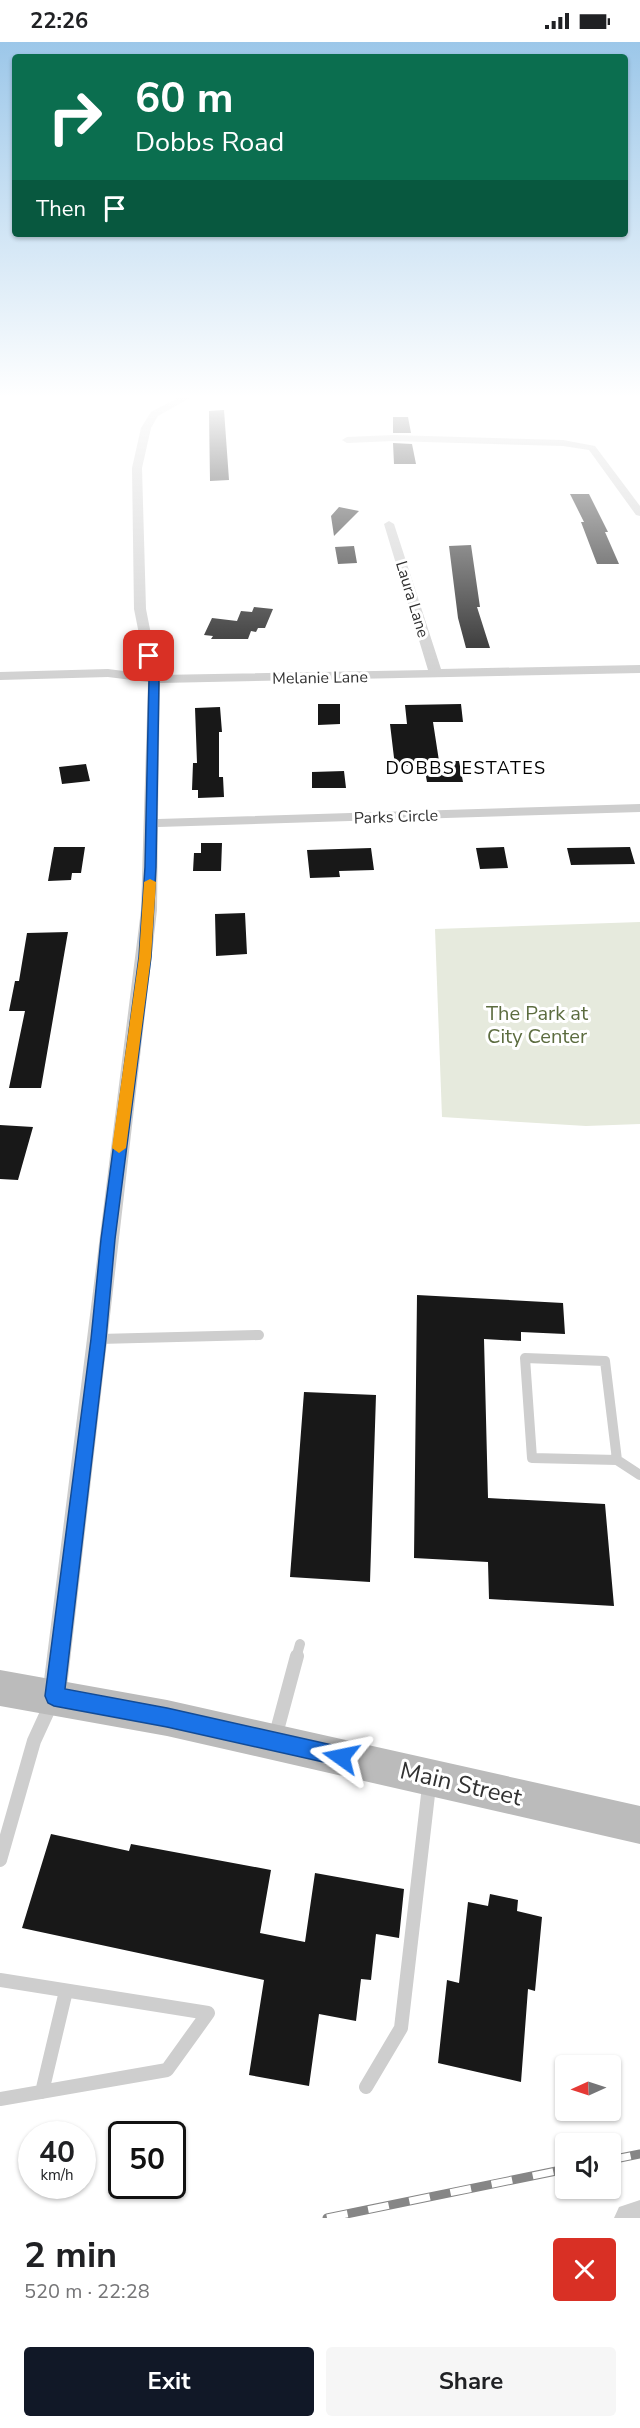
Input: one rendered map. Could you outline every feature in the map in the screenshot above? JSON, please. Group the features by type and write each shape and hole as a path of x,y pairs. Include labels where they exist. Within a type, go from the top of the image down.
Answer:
{"main road":[{"name":"Main Street","path":"0,1688 54,1696 274,1742 640,1825"}],"street":[{"path":"54,1696 99,1339 108,1239 145,957 152,823 154,679 140,609 138,497"},
{"path":"628,497 640,513"},
{"name":"Laura Lane","path":"389,524 436,674"},
{"name":"Melanie Lane","path":"0,676 108,673 154,679 640,669"},
{"name":"Parks Circle","path":"152,823 640,808"},
{"path":"630,2218 640,2216"}],"lane":[{"path":"99,1339 259,1335"},
{"path":"617,1460 605,1361 525,1358 532,1458 617,1460 640,1475"},
{"path":"274,1742 300,1644"},
{"path":"0,1860 34,1741 54,1696"},
{"path":"366,2087 401,2028 430,1776"},
{"path":"0,1980 208,2013 166,2070 0,2099"},
{"path":"42,2092 66,1991"}],"green space":[{"name":"The Park at City Center","path":"640,922 640,1124 586,1126 442,1117 435,929"}],"building":[{"path":"571,497 590,497 608,532 605,532 619,564 597,564 581,522 584,522"},
{"path":"339,507 359,511 334,536 331,516"},
{"path":"471,545 480,607 477,607 490,648 466,648 458,618 449,546"},
{"path":"354,546 357,563 338,564 335,547"},
{"path":"254,607 273,609 265,628 258,628 256,632 251,631 248,639 211,639 213,636 204,635 212,618 237,621 241,611 252,612"},
{"path":"318,704 340,704 340,724 318,725"},
{"path":"461,704 463,722 433,722 439,761 459,761 463,782 427,782 424,766 395,766 390,724 407,724 405,705"},
{"path":"220,707 222,732 219,732 219,777 223,777 224,797 198,798 198,790 192,790 193,763 197,763 195,708"},
{"path":"86,764 90,781 62,784 59,767"},
{"path":"344,771 346,788 312,788 312,772"},
{"path":"201,843 222,843 221,871 193,871 194,853 201,853"},
{"path":"54,847 85,847 81,873 72,873 71,880 48,881"},
{"path":"504,847 508,868 480,869 476,848"},
{"path":"630,847 635,864 571,865 567,848"},
{"path":"371,848 374,870 339,871 340,877 310,878 307,850"},
{"path":"245,913 247,954 216,956 215,914"},
{"path":"68,932 41,1088 9,1088 25,1011 9,1011 15,981 19,981 27,933"},
{"path":"0,1125 33,1127 18,1180 0,1179"},
{"path":"417,1295 563,1303 565,1334 521,1332 521,1341 484,1339 488,1498 605,1504 614,1606 489,1599 488,1562 414,1558"},
{"path":"304,1392 376,1395 370,1582 290,1577"},
{"path":"51,1834 129,1851 131,1844 271,1870 260,1933 305,1942 315,1873 404,1889 399,1938 376,1934 371,1980 361,1979 356,2021 319,2014 309,2086 249,2075 264,1980 22,1928"},
{"path":"490,1894 518,1900 517,1911 542,1917 535,1991 528,1989 521,2082 438,2063 447,1980 459,1983 468,1902 488,1906"}],"railway":[{"path":"621,2158 640,2154"},
{"path":"327,2218 555,2171"}],"slow traffic":[{"path":"119,1148 145,957 150,882"}],"district":[{"name":"DOBBS ESTATES","path":"466,768"}],"route":[{"path":"149,656 154,679 149,910 145,957 108,1239 99,1339 54,1696 167,1718 341,1757"}]}
